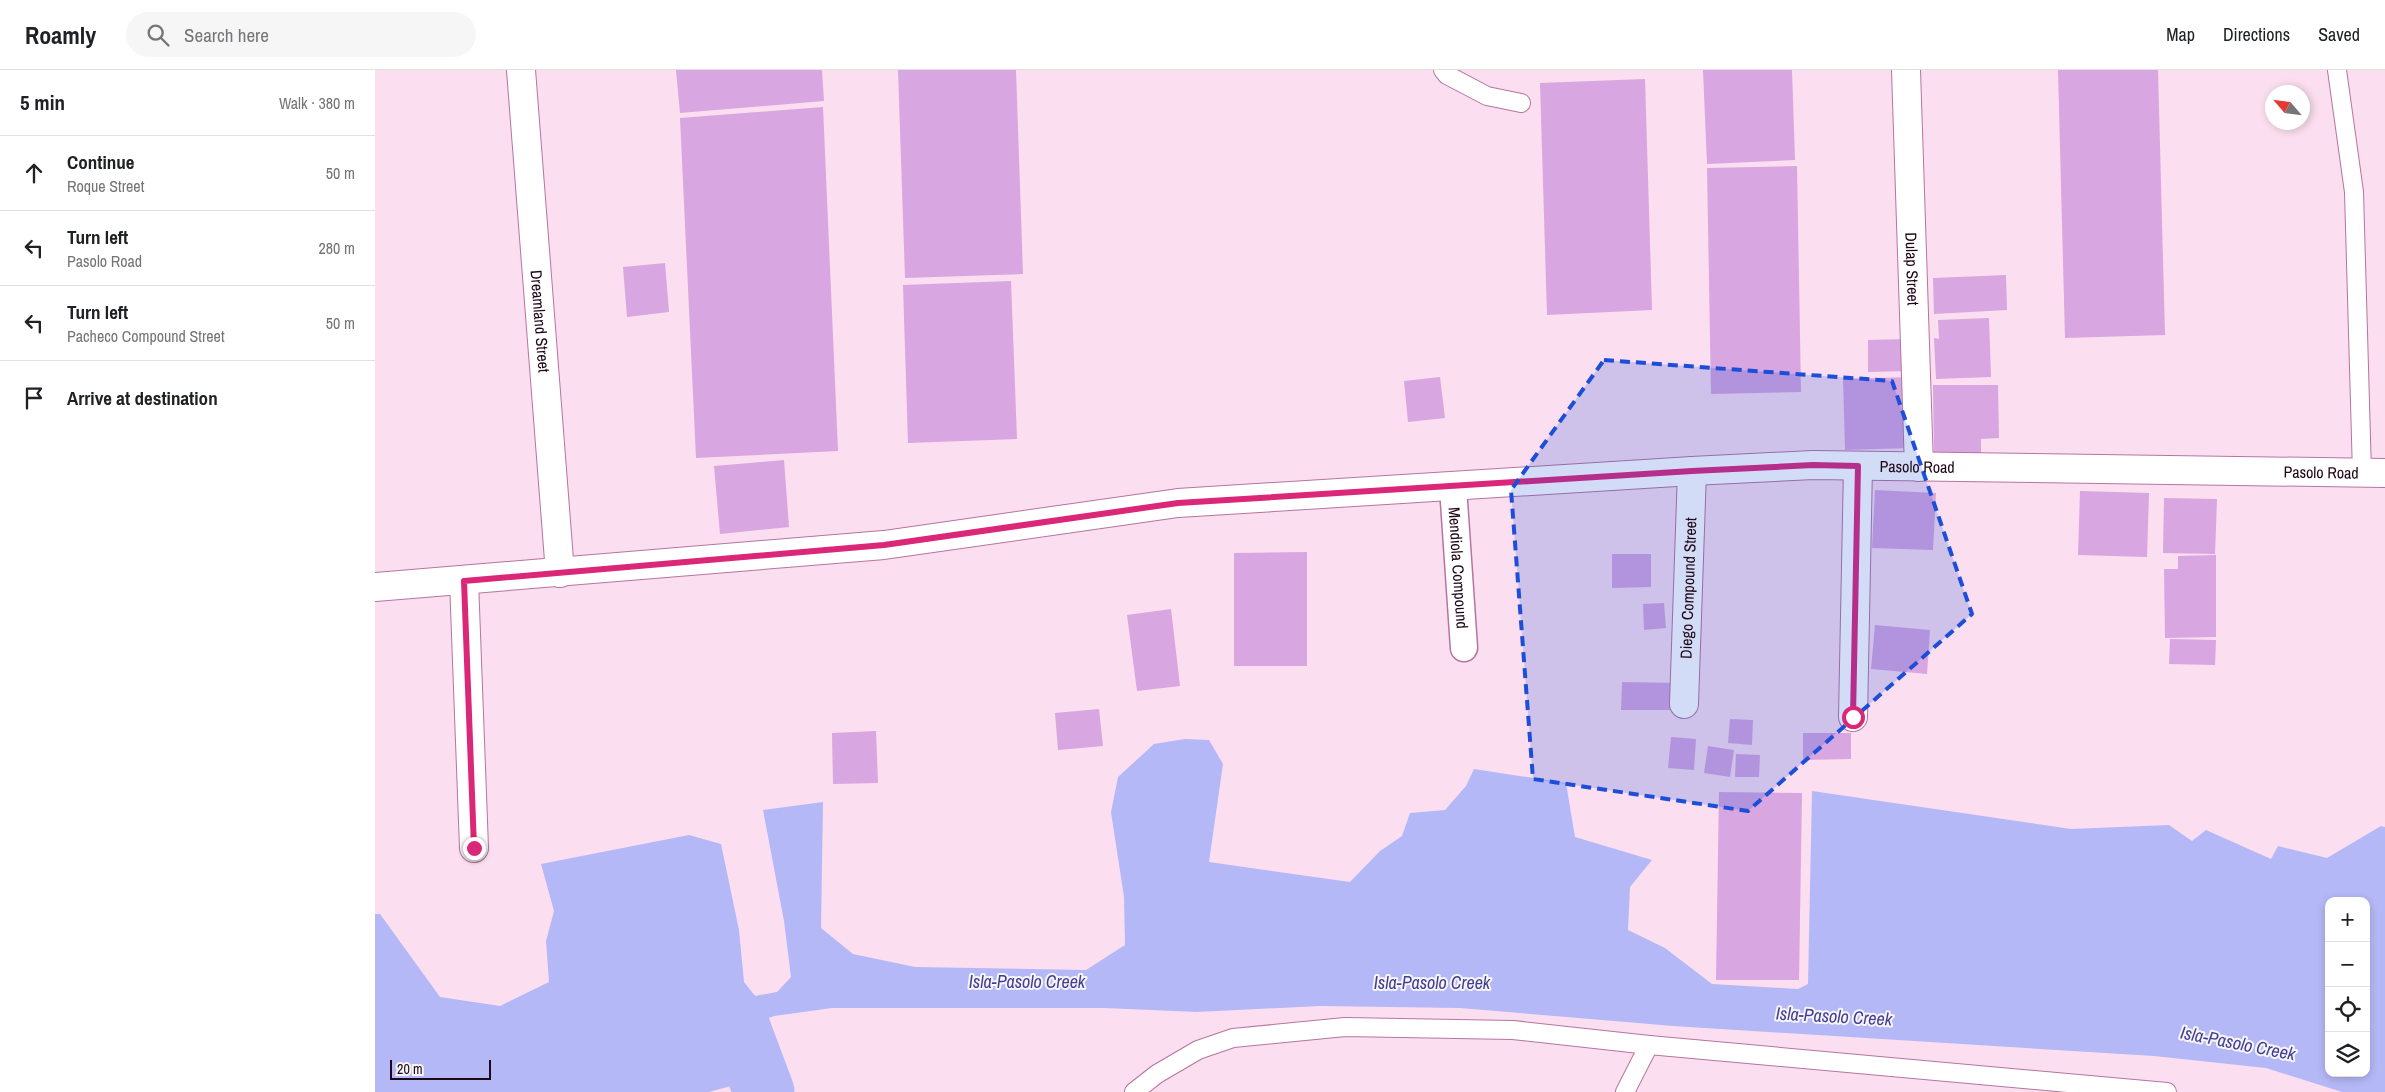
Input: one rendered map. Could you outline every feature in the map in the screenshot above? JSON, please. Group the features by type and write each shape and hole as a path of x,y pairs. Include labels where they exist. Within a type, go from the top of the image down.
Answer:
{"street":[{"name":"Dreamland Street","path":"521,70 560,573"},
{"name":"Dulap Street","path":"1906,70 1919,467"},
{"name":"Pasolo Road","path":"375,587 884,545 1178,503 1692,471 1813,465 2374,473"},
{"path":"1853,717 1858,466"},
{"name":"Diego Compound Street","path":"1684,704 1692,471"},
{"name":"Mendiola Compound","path":"1453,487 1464,648"},
{"path":"464,581 474,848"}],"lane":[{"path":"1443,70 1447,75 1487,96 1521,103"},
{"path":"2337,70 2354,192 2374,473"},
{"path":"1135,1092 1157,1074 1198,1050 1233,1038 1345,1027 1513,1030 1649,1045 2156,1091"},
{"path":"1625,1092 1649,1045"}],"highlighted area":[{"path":"1604,360 1892,381 1972,614 1748,811 1533,779 1511,490"}],"water":[{"name":"Isla-Pasolo Creek","path":"1185,739 1209,740 1223,764 1209,862 1350,882 1380,851 1402,836 1410,813 1445,810 1466,786 1474,769 1566,783 1575,837 1652,860 1630,887 1628,930 1665,948 1712,984 1798,989 1808,984 1812,791 2071,829 2169,825 2192,841 2206,830 2271,859 2278,846 2327,858 2381,826 2385,827 2385,1092 2342,1092 2266,1068 2154,1056 1673,1026 1460,1008 1319,1006 1197,1012 1104,1008 832,1008 774,1016 751,1024 748,1031 757,1060 749,1081 709,1092 375,1092 375,914 380,914 440,997 500,1006 549,982 546,941 554,911 541,864 689,835 721,844 739,930 744,982 755,996 777,992 791,977 784,921 763,810 823,802 821,928 853,954 915,967 1086,970 1125,945 1124,897 1111,812 1118,777 1154,744"}],"building":[{"path":"676,70 822,70 824,101 680,113"},
{"path":"898,70 1016,70 1023,274 905,278"},
{"path":"1703,70 1792,70 1795,160 1707,164"},
{"path":"2058,70 2158,70 2165,335 2065,338"},
{"path":"1645,79 1652,310 1547,315 1540,83"},
{"path":"823,107 838,451 696,458 680,118"},
{"path":"1797,166 1801,392 1711,394 1707,168"},
{"path":"665,263 669,312 627,317 623,267"},
{"path":"2006,275 2007,310 1934,314 1933,278"},
{"path":"1011,281 1017,439 908,443 903,285"},
{"path":"1989,318 1991,377 1936,379 1934,338 1939,339 1938,320"},
{"path":"1908,339 1909,371 1868,372 1868,340"},
{"path":"1440,377 1445,418 1408,422 1404,381"},
{"path":"1910,377 1911,448 1845,450 1843,379"},
{"path":"1933,385 1998,385 1999,438 1981,439 1981,454 1934,455"},
{"path":"784,460 789,527 720,534 714,466"},
{"path":"1875,490 1936,493 1933,550 1872,548"},
{"path":"2080,491 2149,493 2147,557 2078,555"},
{"path":"2164,498 2217,499 2215,554 2163,553"},
{"path":"1307,552 1307,666 1234,666 1234,553"},
{"path":"1612,554 1651,554 1651,587 1612,588"},
{"path":"2216,555 2216,637 2165,638 2164,569 2178,569 2178,556"},
{"path":"1664,603 1666,628 1644,630 1643,604"},
{"path":"1171,609 1180,686 1137,691 1127,615"},
{"path":"1875,625 1930,630 1927,674 1871,669"},
{"path":"2170,639 2216,640 2215,665 2169,664"},
{"path":"1622,682 1678,683 1677,710 1621,710"},
{"path":"1099,709 1103,746 1058,750 1055,713"},
{"path":"1730,719 1753,720 1752,745 1728,743"},
{"path":"876,731 878,783 833,784 832,733"},
{"path":"1803,733 1851,733 1851,759 1803,760"},
{"path":"1671,737 1696,739 1694,770 1668,768"},
{"path":"1708,746 1734,750 1730,777 1704,773"},
{"path":"1736,754 1760,755 1759,777 1735,777"},
{"path":"1719,792 1802,793 1799,980 1716,980"}],"waterway":[{"path":"737,1020 764,1092"}],"route":[{"path":"474,848 464,581 884,545 1178,503 1692,471 1813,465 1858,466 1853,717"}]}
